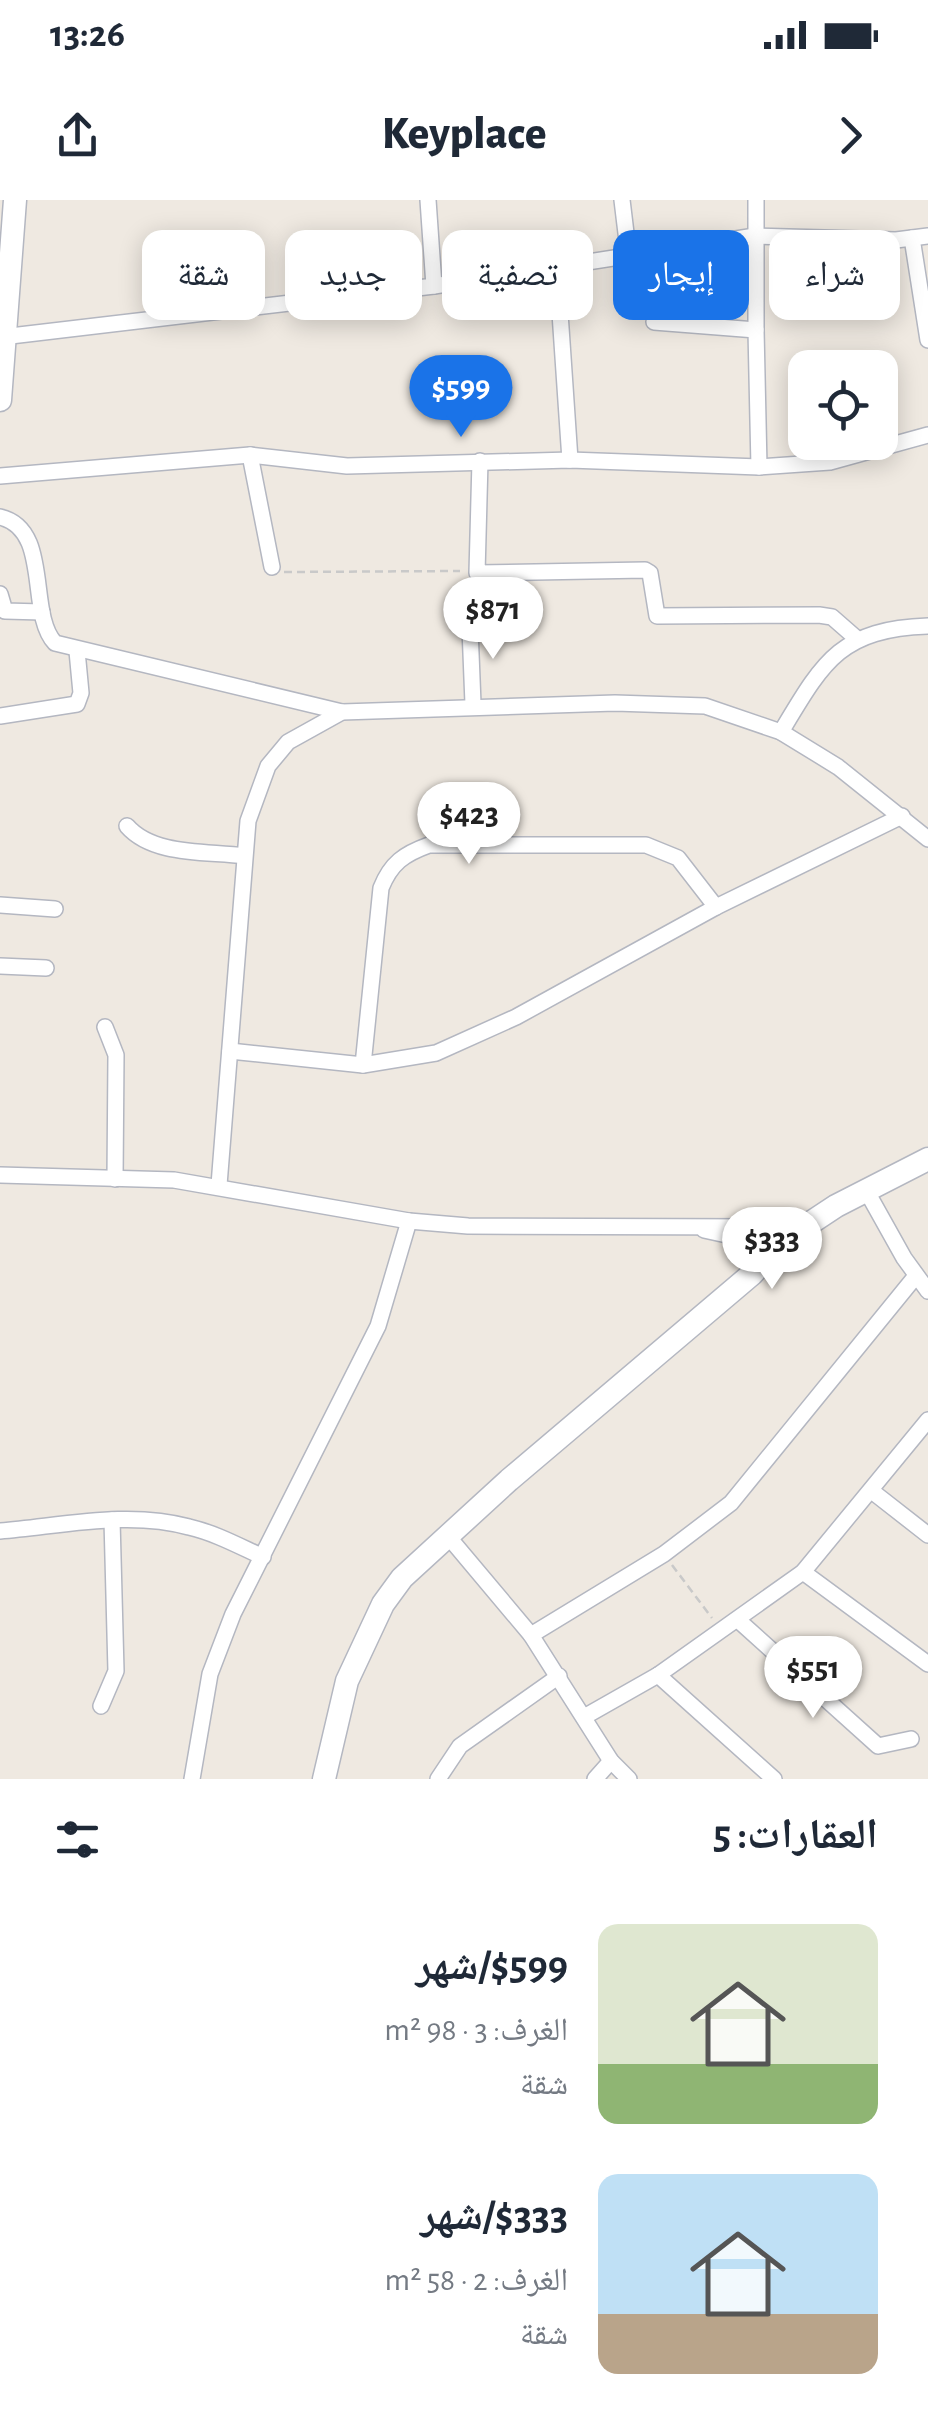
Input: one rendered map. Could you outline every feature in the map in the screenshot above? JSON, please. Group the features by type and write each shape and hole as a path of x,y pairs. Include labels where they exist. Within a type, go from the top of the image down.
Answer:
{"street":[{"path":"428,200 434,286"},
{"path":"622,200 626,230"},
{"path":"756,200 759,467"},
{"path":"0,400 10,203"},
{"path":"749,237 920,237 928,340"},
{"path":"2,337 442,285"},
{"path":"560,320 570,460"},
{"path":"654,322 756,330"},
{"path":"0,476 250,456 347,466 570,460 759,467 830,462 928,435"},
{"path":"250,456 272,567"},
{"path":"473,704 480,461"},
{"path":"0,517 18,528 37,568 48,636 78,651 313,701 342,712"},
{"path":"477,573 645,570 652,578 658,616 819,615 832,617 856,638"},
{"path":"0,594 5,612 42,612"},
{"path":"780,732 829,657 856,638 898,627 928,626"},
{"path":"0,716 77,704 81,693 78,651"},
{"path":"219,1185 244,856 256,792 268,766 304,729 342,712 473,704 705,706 780,732 838,767 928,839"},
{"path":"230,1050 363,1065 422,1057 463,1044 716,907 902,816"},
{"path":"127,826 138,840 157,846 244,856"},
{"path":"363,1065 381,888 388,870 404,854 428,845 646,845 678,858 716,907"},
{"path":"0,905 55,909"},
{"path":"0,966 46,968"},
{"path":"106,1027 116,1055 115,1179"},
{"path":"324,1779 337,1714 360,1650 402,1578 447,1534 731,1292 766,1239 928,1159"},
{"path":"0,1175 219,1185 409,1221 488,1226 685,1225 766,1239"},
{"path":"866,1190 915,1276 928,1291"},
{"path":"192,1779 210,1674 263,1557 378,1326 409,1221"},
{"path":"531,1635 706,1525 759,1474 915,1276"},
{"path":"584,1717 658,1675 802,1572 928,1420"},
{"path":"872,1492 928,1535"},
{"path":"0,1532 112,1520 188,1526 263,1557"},
{"path":"100,1706 116,1671 112,1520"},
{"path":"447,1534 531,1635 611,1761 629,1779"},
{"path":"802,1572 928,1664"},
{"path":"738,1620 878,1746 911,1739"},
{"path":"658,1675 774,1779"},
{"path":"438,1779 460,1746 559,1676"},
{"path":"595,1779 611,1761"}],"path":[{"path":"272,567 303,574 477,573"},
{"path":"664,1554 722,1632"}]}
